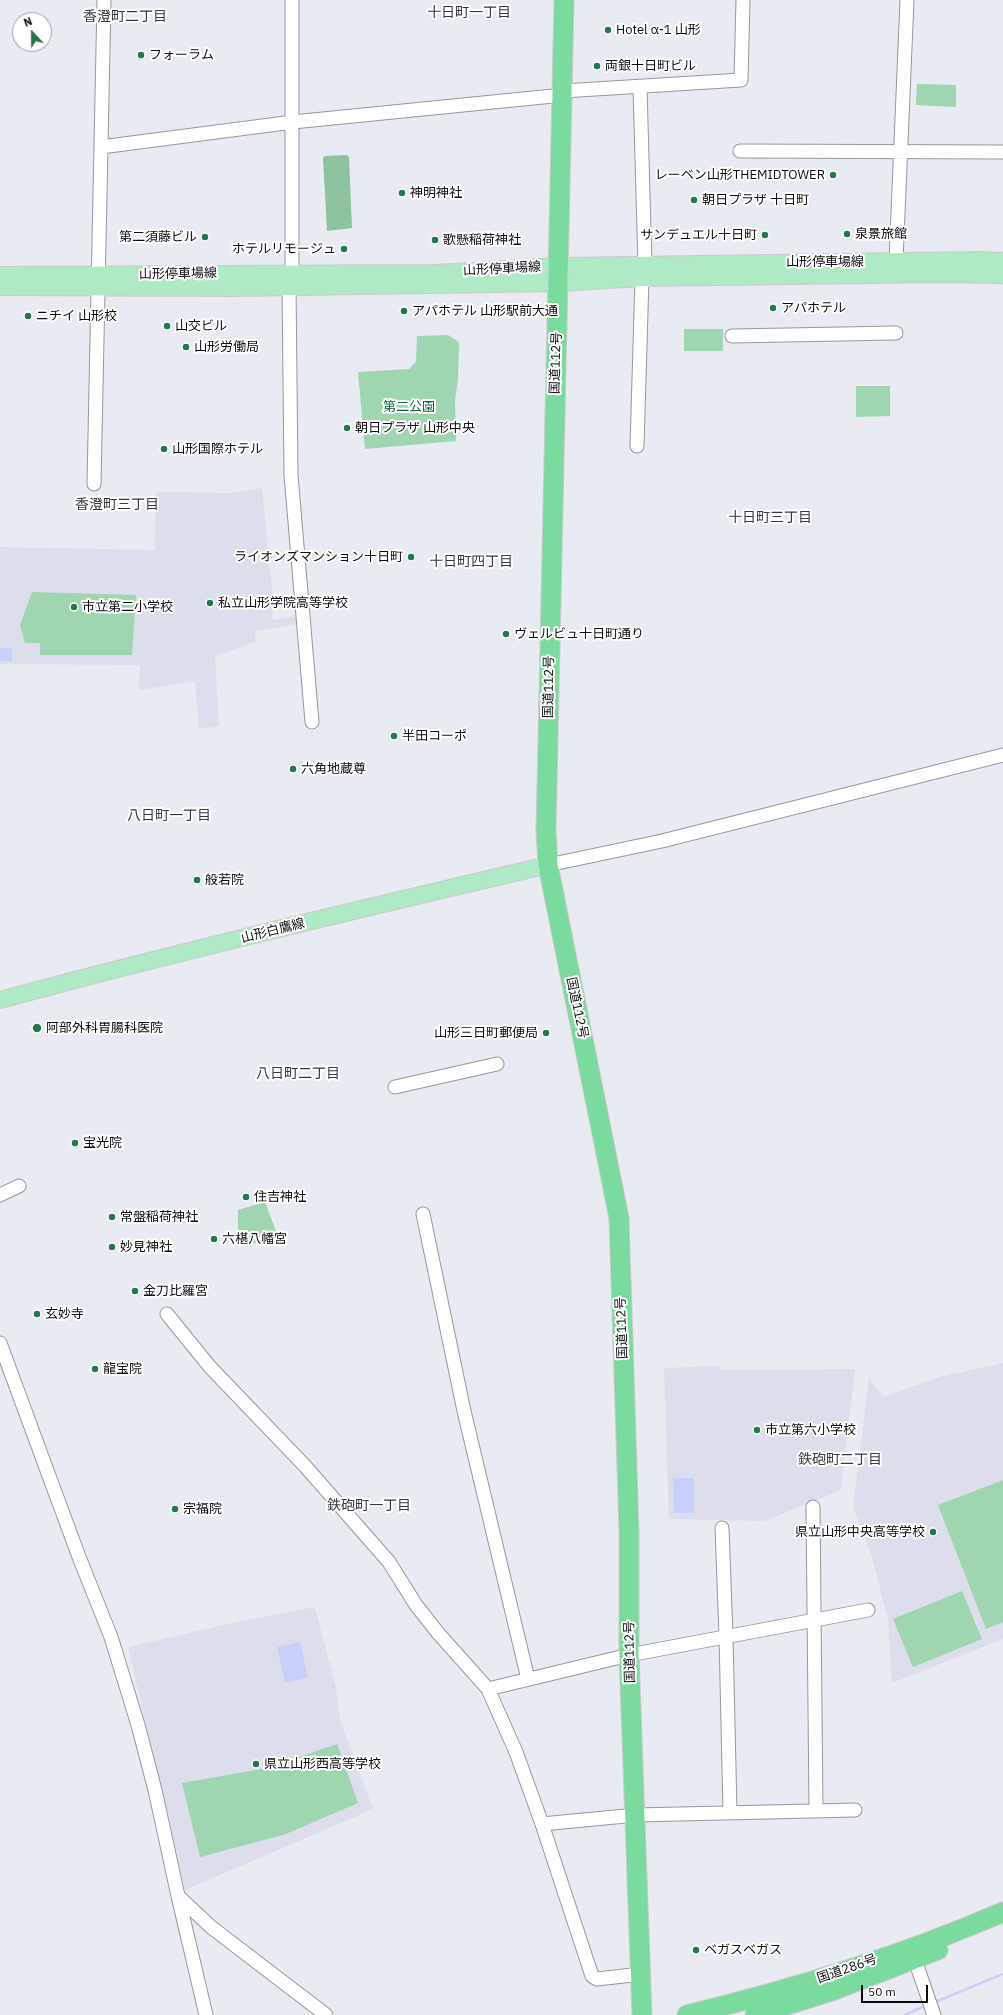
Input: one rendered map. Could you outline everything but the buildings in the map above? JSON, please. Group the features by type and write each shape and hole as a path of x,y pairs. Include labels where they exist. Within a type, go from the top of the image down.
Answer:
{"highway":[{"name":"国道112号","path":"564,0 546,831 548,865 619,1218 628,1530 629,1655 636,1815 642,2015"},
{"name":"国道286号","path":"755,2015 832,1991 1003,1912"},
{"name":"国道286号","path":"687,2015 917,1952 1003,1921"}],"main road":[{"name":"山形停車場線","path":"0,287 98,281 290,280 436,273 559,274 896,261 1003,261"},
{"name":"山形停車場線","path":"644,271 1003,275"},
{"name":"山形停車場線","path":"0,275 98,281"},
{"name":"山形白鷹線","path":"0,1000 328,917 548,865"}],"street":[{"path":"94,484 104,0"},
{"path":"292,0 293,122 290,280 291,475 312,722"},
{"path":"101,147 293,122 563,93 741,80 743,0"},
{"path":"896,261 907,0"},
{"path":"637,446 644,271 640,87"},
{"path":"740,151 1003,152"},
{"path":"732,336 896,333"},
{"path":"548,865 662,840 1003,755"},
{"path":"395,1087 497,1064"},
{"path":"0,1195 19,1186"},
{"path":"423,1214 464,1411 528,1679"},
{"path":"167,1314 210,1367 305,1466 389,1562 416,1605 438,1633 488,1689 516,1752 542,1824 592,1976 596,1979 641,1974"},
{"path":"0,1343 79,1557 111,1637 151,1776 206,2015"},
{"path":"812,1507 816,1810"},
{"path":"722,1528 730,1812"},
{"path":"488,1689 629,1655 868,1610"},
{"path":"542,1824 636,1815 855,1810"},
{"path":"178,1896 211,1927 326,2015"},
{"path":"917,1952 933,2013"}],"shaded area":[{"path":"262,488 272,590 273,620 297,616 298,624 255,631 255,642 215,656 219,726 199,729 195,681 139,690 140,665 0,664 0,547 155,550 156,492 229,493"},
{"name":"県立山形中央高等学校","path":"1003,1363 1003,1639 892,1683 888,1620 872,1557 853,1507 869,1378 884,1397 939,1377"},
{"name":"市立第六小学校","path":"719,1366 720,1370 855,1369 841,1490 765,1521 669,1519 664,1368"},
{"name":"県立山形西高等学校","path":"315,1607 336,1688 340,1720 373,1809 185,1890 128,1647 237,1622"}],"green space":[{"path":"917,84 956,85 956,107 916,105"},
{"path":"347,155 349,157 352,228 327,231 323,158 325,156"},
{"path":"684,329 723,329 723,351 684,351"},
{"name":"第二公園","path":"448,335 459,342 458,380 455,400 456,441 365,449 358,372 409,369 416,362 417,336"},
{"path":"856,386 890,386 890,416 856,417"},
{"path":"32,592 136,595 132,655 40,655 40,643 25,643 20,625"},
{"path":"265,1202 279,1239 238,1246 238,1210"},
{"path":"1003,1480 1003,1622 986,1629 938,1505"},
{"path":"962,1591 982,1639 913,1667 893,1619"},
{"path":"337,1744 358,1803 286,1834 200,1857 182,1783 267,1768"}],"water":[{"path":"0,648 12,648 12,661 0,661"},
{"path":"673,1478 694,1478 694,1513 674,1513"},
{"path":"300,1642 308,1677 285,1683 277,1647"}],"waterway":[{"path":"933,2003 1003,1974"},
{"path":"905,2015 927,2005"}],"place":[{"name":"Hotel α-1 山形","path":"608,30"},
{"name":"フォーラム","path":"141,55"},
{"name":"両銀十日町ビル","path":"597,66"},
{"name":"レーベン山形THEMIDTOWER","path":"833,175"},
{"name":"神明神社","path":"402,193"},
{"name":"朝日プラザ 十日町","path":"694,200"},
{"name":"泉景旅館","path":"847,234"},
{"name":"サンデュエル十日町","path":"765,235"},
{"name":"第二須藤ビル","path":"205,237"},
{"name":"歌懸稲荷神社","path":"435,240"},
{"name":"ホテルリモージュ","path":"344,249"},
{"name":"アパホテル","path":"773,308"},
{"name":"アパホテル 山形駅前大通","path":"404,311"},
{"name":"ニチイ 山形校","path":"28,316"},
{"name":"山交ビル","path":"167,326"},
{"name":"山形労働局","path":"186,347"},
{"name":"朝日プラザ 山形中央","path":"347,428"},
{"name":"山形国際ホテル","path":"164,449"},
{"name":"ライオンズマンション十日町","path":"411,557"},
{"name":"私立山形学院高等学校","path":"210,603"},
{"name":"市立第二小学校","path":"74,607"},
{"name":"ヴェルビュ十日町通り","path":"506,634"},
{"name":"半田コーポ","path":"394,736"},
{"name":"六角地蔵尊","path":"293,769"},
{"name":"般若院","path":"197,880"},
{"name":"阿部外科胃腸科医院","path":"37,1028"},
{"name":"山形三日町郵便局","path":"546,1033"},
{"name":"宝光院","path":"75,1143"},
{"name":"住吉神社","path":"246,1197"},
{"name":"常盤稲荷神社","path":"112,1217"},
{"name":"六椹八幡宮","path":"214,1239"},
{"name":"妙見神社","path":"112,1247"},
{"name":"金刀比羅宮","path":"135,1291"},
{"name":"玄妙寺","path":"37,1314"},
{"name":"龍宝院","path":"95,1369"},
{"name":"市立第六小学校","path":"757,1430"},
{"name":"宗福院","path":"175,1509"},
{"name":"県立山形中央高等学校","path":"933,1532"},
{"name":"県立山形西高等学校","path":"256,1764"},
{"name":"ベガスベガス","path":"696,1950"}],"district":[{"name":"十日町一丁目","path":"469,13"},
{"name":"香澄町二丁目","path":"125,17"},
{"name":"香澄町三丁目","path":"117,505"},
{"name":"十日町三丁目","path":"770,518"},
{"name":"十日町四丁目","path":"471,562"},
{"name":"八日町一丁目","path":"169,816"},
{"name":"八日町二丁目","path":"298,1074"},
{"name":"鉄砲町二丁目","path":"840,1460"},
{"name":"鉄砲町一丁目","path":"369,1506"}]}
